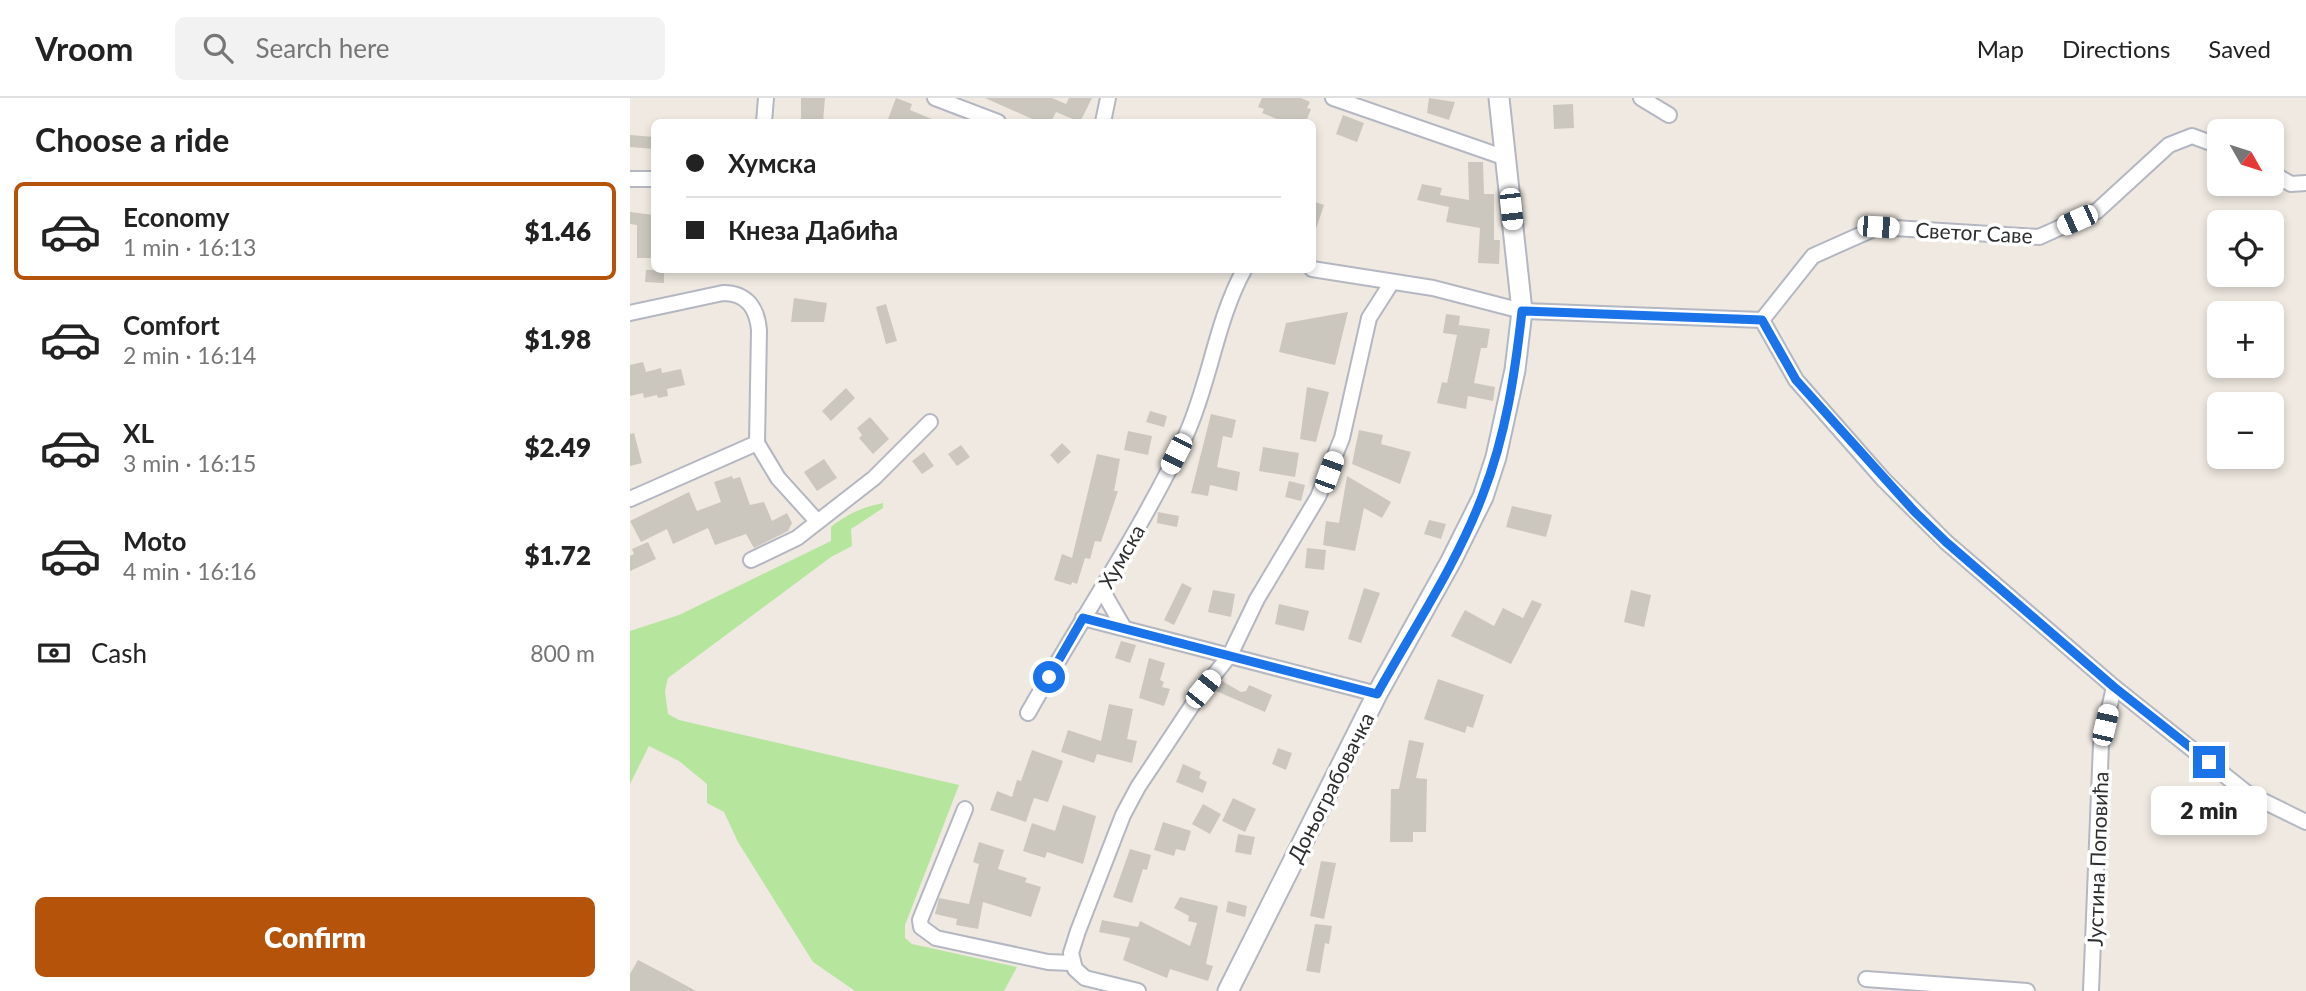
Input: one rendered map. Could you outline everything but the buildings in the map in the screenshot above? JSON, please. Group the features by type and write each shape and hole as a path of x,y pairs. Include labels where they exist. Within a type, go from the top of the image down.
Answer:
{"street":[{"path":"764,119 766,98"},
{"path":"935,98 990,119"},
{"path":"1104,119 1108,98"},
{"path":"1333,98 1506,158"},
{"name":"Доњограбовачка","path":"1228,991 1377,694 1451,561 1483,496 1506,417 1522,311 1499,98"},
{"path":"1640,98 1669,115"},
{"name":"Светог Саве","path":"1762,320 1813,256 1878,227 2039,237 2096,211 2169,145 2192,136 2207,142"},
{"path":"630,179 651,179"},
{"path":"2284,180 2291,184 2306,183"},
{"path":"1316,271 1433,288 1522,311 1762,320 1796,380 1882,479 1946,542 2114,687 2247,793 2306,822"},
{"name":"Хумска","path":"1028,713 1101,590 1187,432 1227,306 1243,273"},
{"path":"1071,962 1078,931 1124,815 1203,689 1230,655 1257,599 1318,497 1342,438 1369,318 1392,282"},
{"path":"630,313 723,293 737,294 749,302 757,315 759,330 757,443 765,461 816,520"},
{"path":"751,560 790,542 874,478 930,422"},
{"path":"630,499 757,443"},
{"path":"1101,590 1124,628"},
{"path":"1083,618 1377,694"},
{"name":"Јустина Поповића","path":"2091,991 2101,744 2114,687"},
{"path":"965,808 920,920 921,927 936,938 1048,962 1071,962 1085,978 1138,991"},
{"path":"1866,979 2002,987 2027,991"}],"green space":[{"path":"883,503 883,508 851,529 852,546 831,557 668,678 665,691 668,714 679,720 959,785 905,925 905,938 912,944 1017,967 1004,991 855,991 813,962 738,842 724,812 707,803 707,784 679,761 649,746 630,784 630,631 679,615 831,541 831,527 837,522"}],"route":[{"path":"1049,677 1083,618 1377,694 1451,561 1483,496 1496,457 1516,370 1522,311 1762,320 1796,380 1882,479 1914,511 1946,542 2114,687 2209,762"}]}
